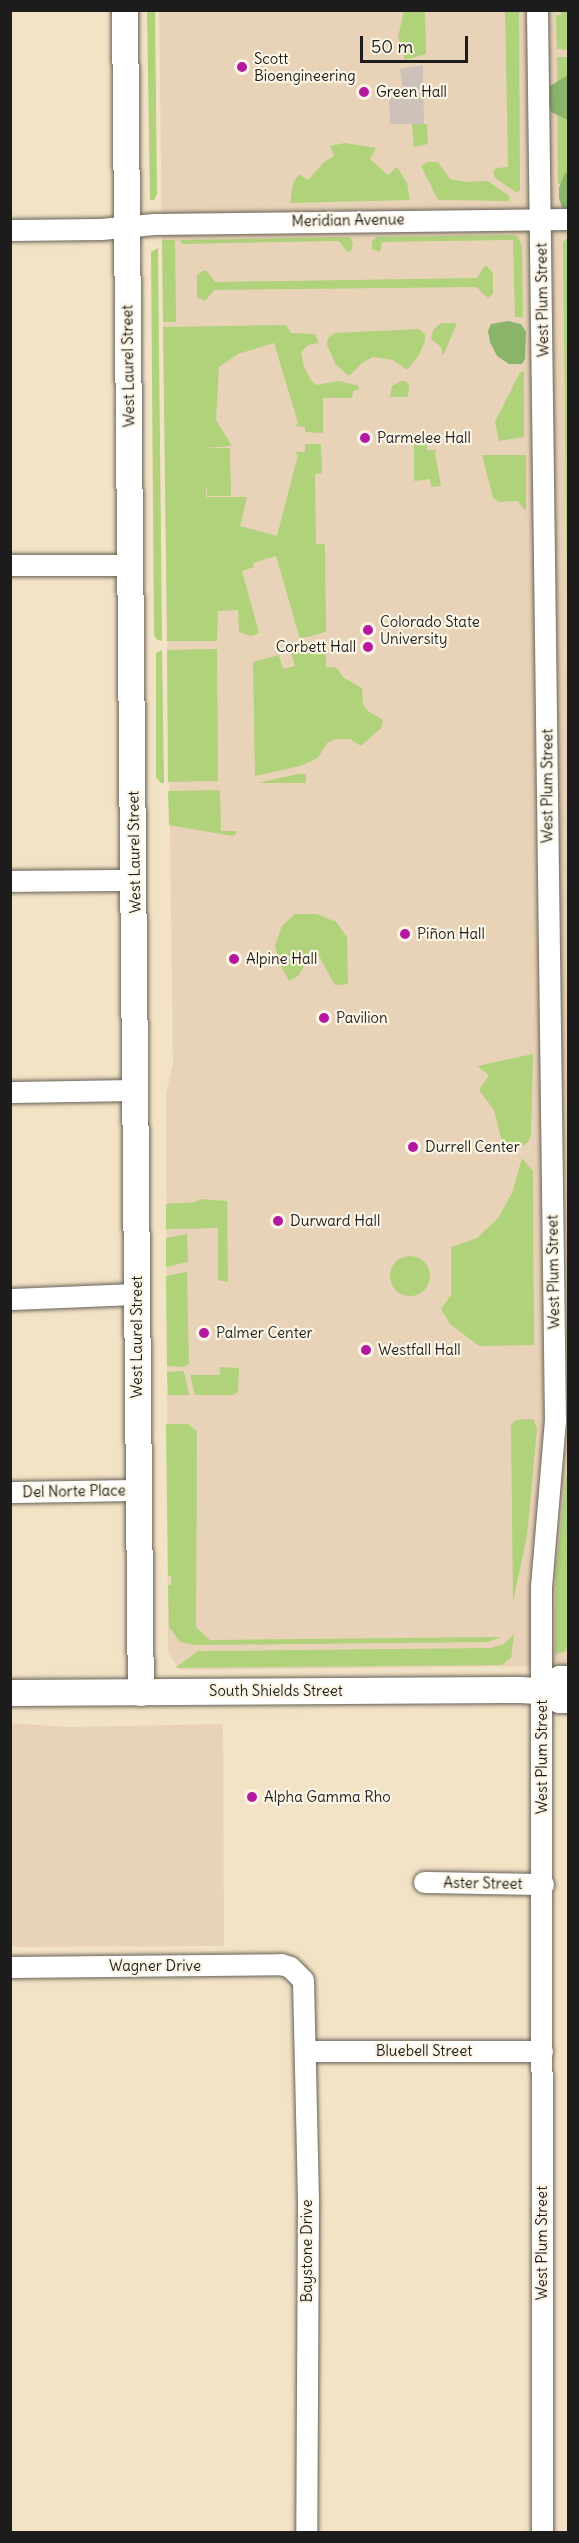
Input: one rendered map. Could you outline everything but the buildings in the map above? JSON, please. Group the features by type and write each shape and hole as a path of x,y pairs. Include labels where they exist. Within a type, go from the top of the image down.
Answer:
{"main road":[{"name":"West Laurel Street","path":"124,10 137,1090 141,1693"},
{"name":"South Shields Street","path":"542,1690 560,1679 568,1679"},
{"name":"South Shields Street","path":"10,1693 542,1690 560,1700 568,1700"}],"street":[{"name":"West Plum Street","path":"537,10 555,1413 554,1460 541,1585 542,2532"},
{"name":"Meridian Avenue","path":"10,230 267,222 568,219"},
{"path":"10,566 131,565"},
{"path":"10,881 134,880"},
{"path":"10,1092 137,1090"},
{"path":"10,1299 137,1294"},
{"name":"Del Norte Place","path":"10,1492 138,1490"},
{"name":"Aster Street","path":"424,1882 543,1884"},
{"name":"Wagner Drive","path":"10,1967 281,1964 297,1972"},
{"name":"Baystone Drive","path":"297,1972 303,1980 305,1990 306,2051 306,2532"},
{"name":"Bluebell Street","path":"306,2051 542,2051"}],"shaded area":[{"name":"Colorado State University","path":"159,11 568,11 568,1666 180,1670 168,1653 166,1094 173,1064"},
{"path":"423,65 424,124 390,124 389,96 404,95 400,69"},
{"path":"11,1723 68,1727 223,1724 224,1946 11,1947"}],"green space":[{"path":"147,11 155,11 157,194 154,200 150,200"},
{"path":"404,11 425,11 426,54 405,60 398,37"},
{"path":"505,11 519,11 520,190 517,193 495,178 493,171 497,168 508,167"},
{"path":"561,11 568,11 568,50 557,49 556,15 561,15"},
{"path":"557,57 568,57 568,180 564,184 558,184"},
{"path":"568,75 568,120 551,112 548,105 550,86"},
{"path":"412,124 427,124 428,144 414,147"},
{"path":"345,143 376,148 370,159 388,175 397,167 407,183 410,200 290,203 293,183 299,174 308,180 324,162 334,156 330,146"},
{"path":"427,162 438,162 450,179 465,182 488,181 509,196 509,201 438,200 421,166"},
{"path":"568,172 568,210 562,207 559,188 565,173"},
{"path":"513,235 518,237 522,246 523,317 515,317 513,240 382,242 380,252 372,249 372,241 377,237"},
{"path":"568,237 568,687 563,242"},
{"path":"351,238 353,245 351,251 347,252 339,241 182,244 180,240"},
{"path":"162,240 175,240 176,322 163,322"},
{"path":"158,248 162,641 156,639 154,634 151,252"},
{"path":"487,266 493,273 493,294 488,298 476,287 214,290 205,301 197,297 197,275 203,271 207,271 215,282 477,278"},
{"path":"508,321 521,324 526,332 525,359 522,364 509,364 497,356 490,342 488,331 491,324"},
{"path":"441,323 457,323 443,356 441,347 431,339 433,330"},
{"path":"286,325 291,333 315,334 319,343 308,345 301,352 304,367 316,385 339,381 359,386 359,389 353,391 352,398 323,398 323,433 305,432 305,427 295,426 298,423 274,343 238,354 219,367 216,420 232,446 206,448 230,448 231,496 207,496 206,484 206,497 247,497 240,526 277,536 298,455 295,452 305,452 305,444 321,444 322,473 315,474 316,544 325,544 326,632 300,639 276,556 253,563 254,567 242,571 259,633 251,636 239,632 238,610 218,611 217,641 167,641 163,327"},
{"path":"419,329 425,334 425,341 419,355 407,370 393,360 373,357 362,363 349,376 336,365 327,345 328,338 335,333"},
{"path":"524,371 524,437 499,441 495,422 520,372"},
{"path":"401,381 409,385 408,397 390,397 392,386"},
{"path":"414,443 427,443 427,450 437,450 435,453 441,486 431,487 430,479 414,481"},
{"path":"482,455 526,455 526,511 517,501 499,502 493,498"},
{"path":"326,643 326,667 337,668 344,678 362,688 363,704 368,711 383,720 381,728 361,746 350,739 335,739 327,743 318,758 300,766 255,776 253,662 279,655 283,669 295,666 291,653"},
{"path":"217,649 218,781 168,782 167,650"},
{"path":"162,650 164,783 156,777 156,653"},
{"path":"306,774 306,783 258,783"},
{"path":"220,790 221,831 236,831 236,834 233,836 169,825 168,791"},
{"path":"295,914 317,914 336,922 347,937 348,984 335,985 318,954 311,953 299,975 289,981 279,962 275,946 282,926"},
{"path":"533,1054 531,1135 528,1142 521,1147 507,1147 502,1143 494,1110 479,1090 489,1075 477,1066"},
{"path":"522,1158 533,1171 534,1345 479,1346 450,1324 441,1309 451,1295 451,1247 477,1238 498,1218 512,1193"},
{"path":"200,1199 227,1201 228,1282 218,1280 218,1228 166,1229 166,1204 195,1202"},
{"path":"187,1234 188,1262 166,1267 166,1238"},
{"path":"410,1256 418,1257 424,1262 429,1268 429,1284 424,1290 418,1295 410,1296 402,1295 396,1290 391,1284 390,1276 391,1268 396,1262 402,1257"},
{"path":"187,1272 189,1364 183,1367 167,1366 166,1276"},
{"path":"220,1367 239,1368 238,1392 233,1395 195,1395 190,1375 220,1375"},
{"path":"184,1371 189,1395 168,1395 167,1372"},
{"path":"533,1419 537,1428 527,1536 513,1602 511,1425 516,1420"},
{"path":"166,1424 188,1424 197,1431 196,1627 210,1640 501,1637 488,1642 194,1645 180,1642 169,1627 168,1585 171,1585 171,1576 168,1576"},
{"path":"566,1475 568,1475 568,1645 565,1652 555,1654 556,1573"},
{"path":"514,1634 511,1658 502,1665 175,1668 198,1651 491,1648 504,1644"}],"place":[{"name":"Scott Bioengineering","path":"242,67"},
{"name":"Green Hall","path":"364,92"},
{"name":"Parmelee Hall","path":"365,438"},
{"name":"Colorado State University","path":"368,630"},
{"name":"Corbett Hall","path":"368,647"},
{"name":"Piñon Hall","path":"405,934"},
{"name":"Alpine Hall","path":"234,959"},
{"name":"Pavilion","path":"324,1018"},
{"name":"Durrell Center","path":"413,1147"},
{"name":"Durward Hall","path":"278,1221"},
{"name":"Palmer Center","path":"204,1333"},
{"name":"Westfall Hall","path":"366,1350"},
{"name":"Alpha Gamma Rho","path":"252,1797"}]}
